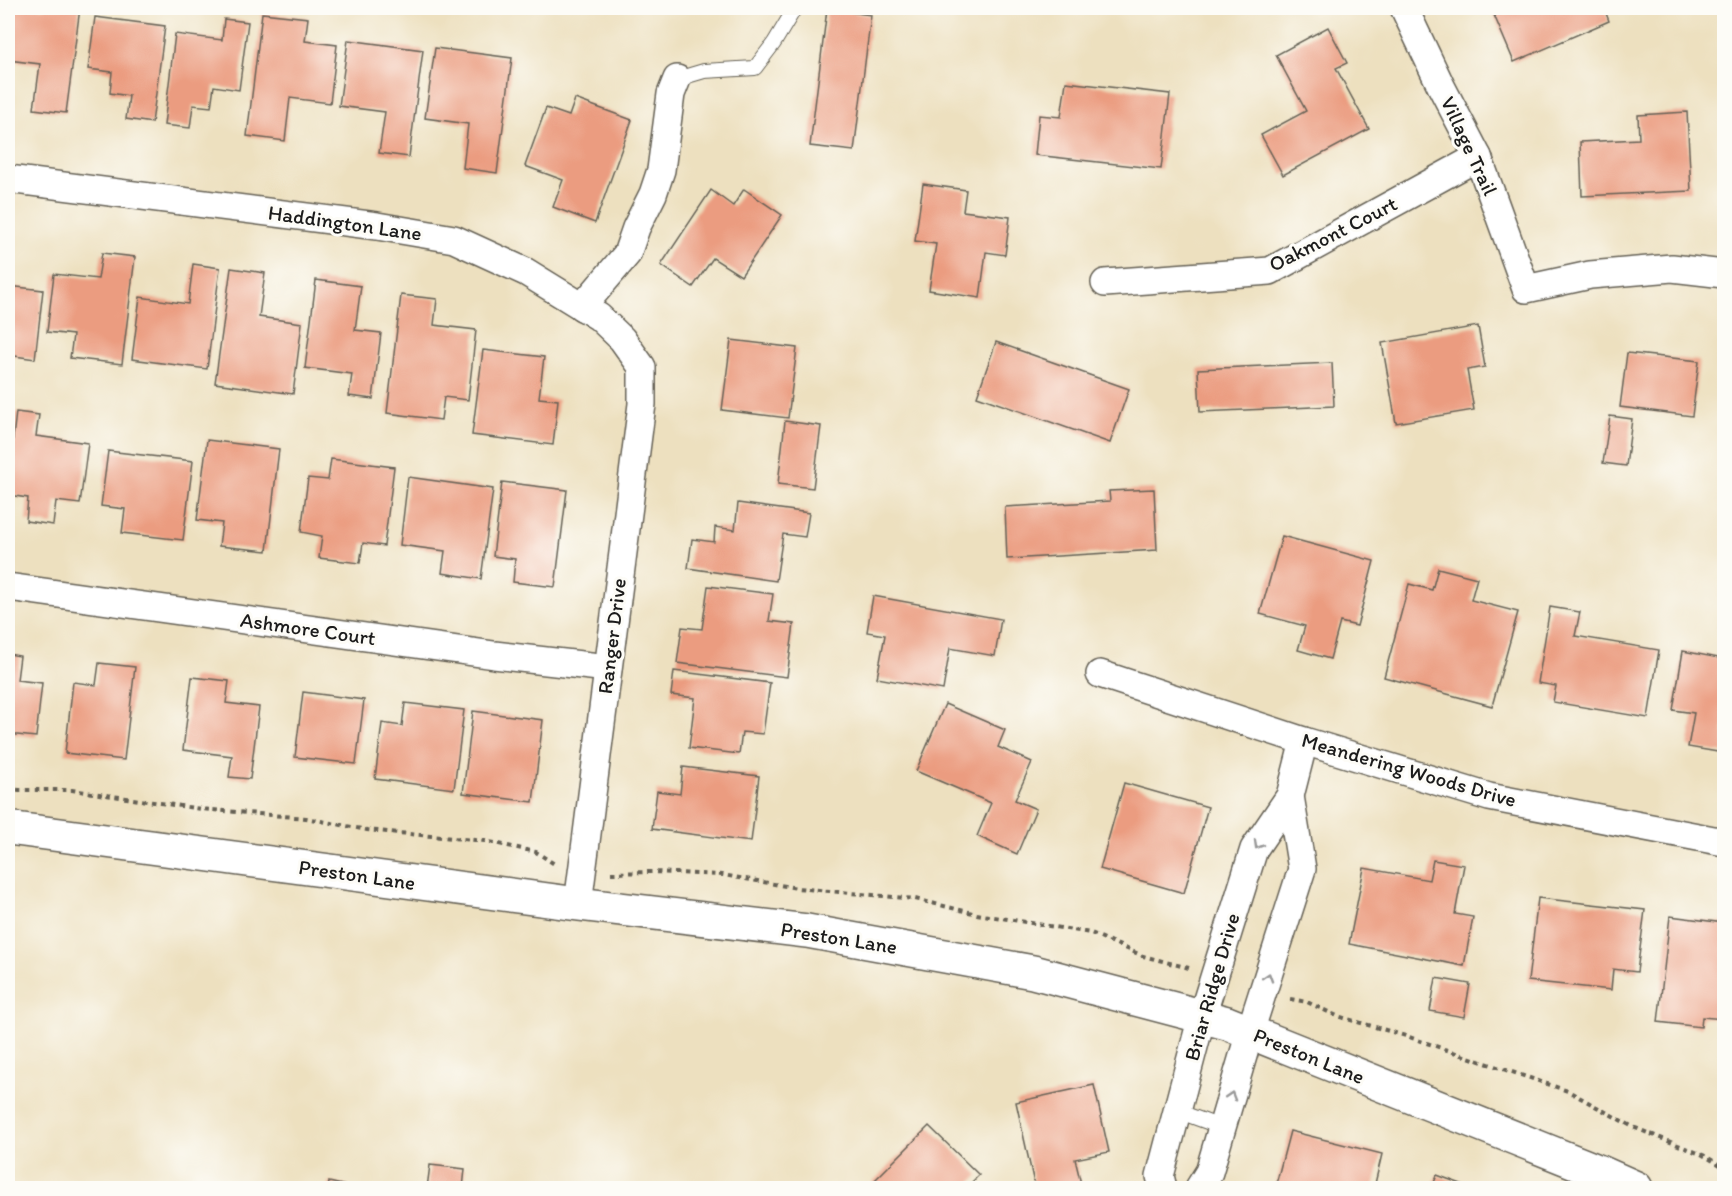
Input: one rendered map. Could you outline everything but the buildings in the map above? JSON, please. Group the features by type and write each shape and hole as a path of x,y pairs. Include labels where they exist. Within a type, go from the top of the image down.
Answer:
{"street":[{"name":"Village Trail","path":"1404,8 1478,157 1526,288 1590,275 1672,268 1725,274"},
{"path":"582,306 627,254 636,228 653,194 661,170 671,94 677,79"},
{"name":"Oakmont Court","path":"1105,283 1270,271 1478,157"},
{"name":"Haddington Lane","path":"8,179 377,226 454,239 526,272 582,306 622,339 642,367"},
{"name":"Ranger Drive","path":"578,904 642,404 642,367"},
{"name":"Ashmore Court","path":"8,587 494,655 608,668"},
{"name":"Meandering Woods Drive","path":"1100,674 1304,741 1489,797 1725,842"},
{"name":"Briar Ridge Drive","path":"1163,1188 1160,1176 1202,1016 1254,849 1290,796 1304,741"},
{"name":"Briar Ridge Drive","path":"1199,1188 1209,1172 1250,1032 1302,870 1290,796"},
{"name":"Preston Lane","path":"8,828 578,904 807,931 1033,972 1227,1023 1596,1180 1636,1188"}],"lane":[{"path":"677,79 704,70 754,68 774,43 795,8"},
{"path":"1177,1111 1221,1127"}]}
